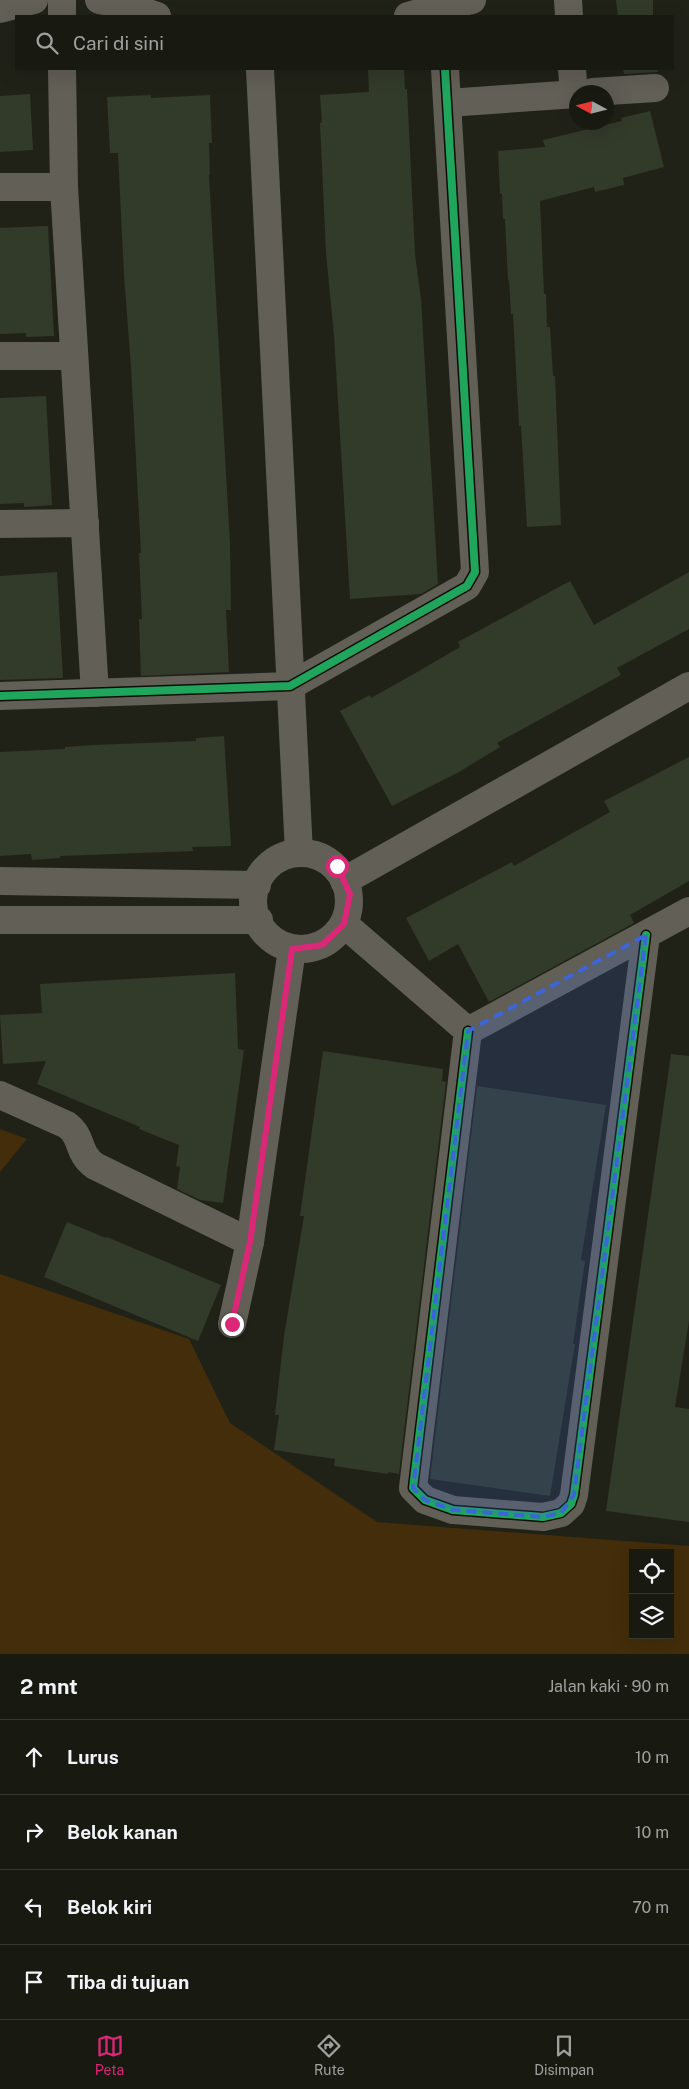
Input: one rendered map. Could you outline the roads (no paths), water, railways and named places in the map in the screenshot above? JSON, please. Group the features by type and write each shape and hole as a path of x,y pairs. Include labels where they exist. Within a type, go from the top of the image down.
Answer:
{"street":[{"path":"0,9 34,0"},
{"path":"62,0 62,15"},
{"path":"99,0 125,5 154,15"},
{"path":"414,15 440,11 472,0"},
{"path":"568,0 569,15"},
{"path":"62,70 64,187 95,693"},
{"path":"260,70 299,853"},
{"path":"0,696 290,686 467,586 475,572 445,70"},
{"path":"614,87 655,88"},
{"path":"448,103 569,88"},
{"path":"0,187 64,187"},
{"path":"0,356 74,356"},
{"path":"0,524 85,523"},
{"path":"344,881 689,686"},
{"path":"310,852 337,866 350,894 344,924 322,945 292,949 266,935 253,908 258,877 280,856 299,853 310,852"},
{"path":"0,881 257,885"},
{"path":"468,1031 689,911"},
{"path":"0,920 259,920"},
{"path":"344,924 468,1031"},
{"path":"468,1031 413,1488 426,1500 453,1510 542,1517 560,1513 571,1504 574,1494 646,935"},
{"path":"232,1324 250,1242 292,949"},
{"path":"0,1095 67,1125 75,1131 82,1153 95,1166 250,1242"}]}
